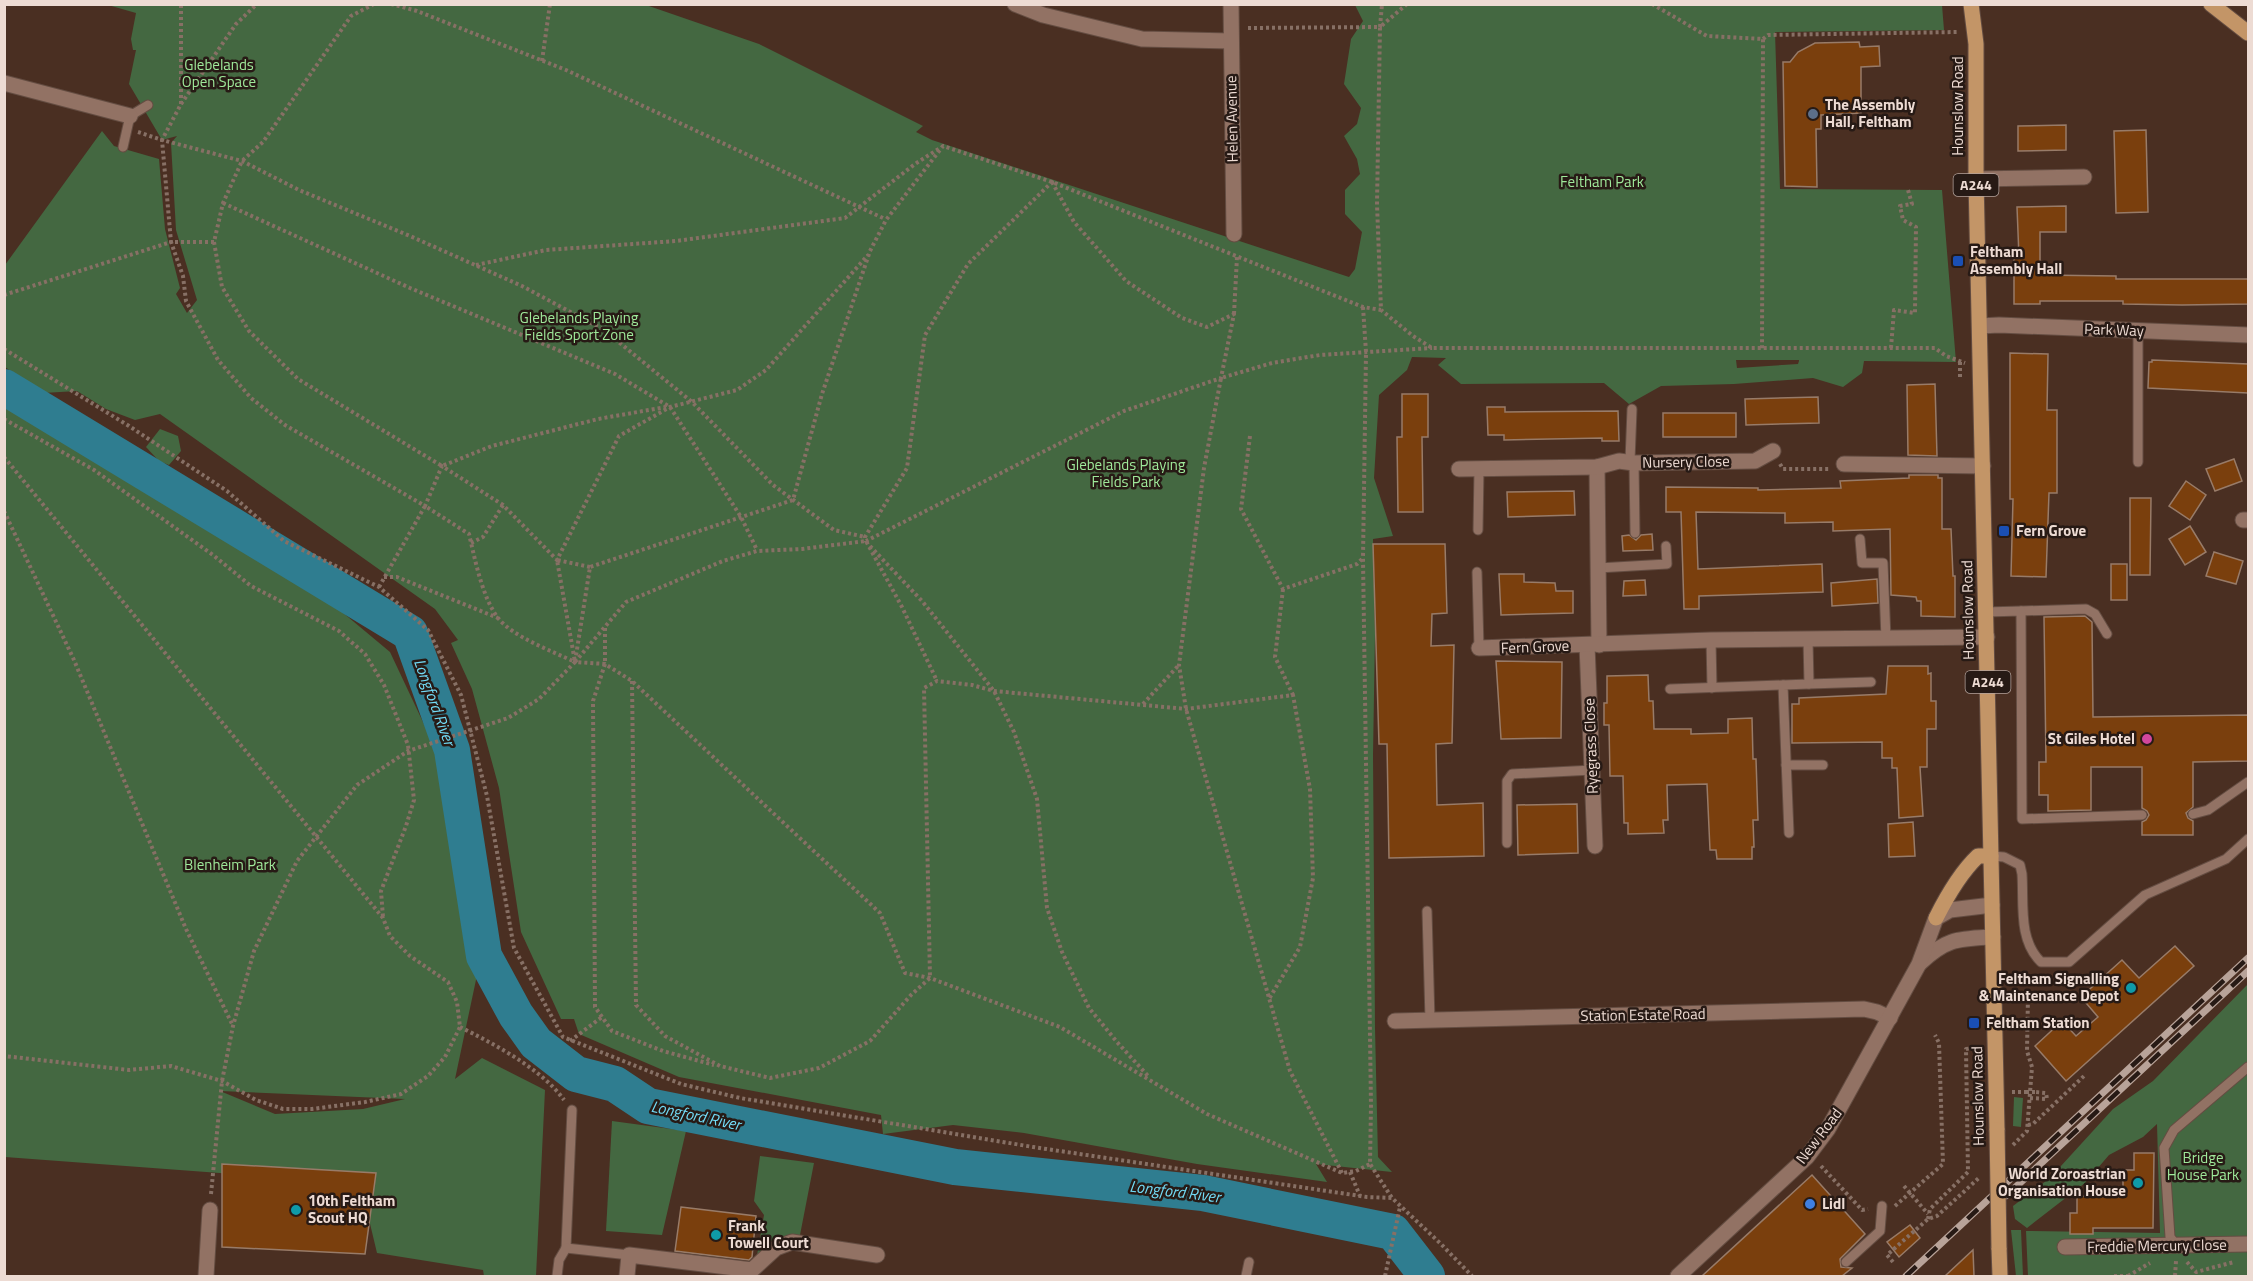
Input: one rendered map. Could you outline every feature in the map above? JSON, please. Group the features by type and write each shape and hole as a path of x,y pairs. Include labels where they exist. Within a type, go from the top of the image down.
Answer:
{"main road":[{"name":"Hounslow Road","path":"1971,4 1976,44 1976,179 2000,1276"},
{"name":"Hounslow Road","path":"1976,44 1981,4"},
{"path":"2211,4 2248,33"},
{"path":"1936,918 1948,896 1978,856 1991,856"}],"street":[{"path":"1015,4 1043,15 1142,39 1231,34"},
{"name":"Helen Avenue","path":"1231,4 1234,234"},
{"path":"4,83 130,116"},
{"path":"1976,179 2084,177"},
{"name":"Park Way","path":"1980,326 2248,335"},
{"name":"Nursery Close","path":"1459,469 1597,467 1619,460 1632,462 1755,461 1773,451"},
{"path":"1844,464 1983,466"},
{"path":"1593,645 1599,568 1597,467"},
{"name":"Fern Grove","path":"1479,648 1712,640 1987,637"},
{"name":"Ryegrass Close","path":"1593,645 1594,846"},
{"path":"1919,964 1936,918 1950,910 1992,905"},
{"path":"1919,964 1943,944 1959,939 1993,937"},
{"name":"New Road","path":"1678,1276 1807,1156 1840,1109 1919,964"},
{"name":"Station Estate Road","path":"1395,1021 1864,1009 1890,1018"},
{"path":"206,1276 210,1210"},
{"path":"627,1276 629,1256 753,1273 776,1248 792,1242 877,1255"},
{"name":"Freddie Mercury Close","path":"2065,1247 2176,1245 2245,1251"}],"lane":[{"path":"123,147 130,116 148,105"},
{"path":"2138,331 2138,462"},
{"path":"1632,408 1635,533"},
{"path":"1478,530 1479,469"},
{"path":"1860,539 1862,563 1883,563 1886,639"},
{"path":"1599,568 1666,564 1666,546"},
{"path":"1477,572 1479,648"},
{"path":"1986,612 2086,609 2095,614 2107,634"},
{"path":"2021,611 2022,819 2142,815"},
{"path":"1712,640 1712,688"},
{"path":"1808,640 1809,684"},
{"path":"1670,689 1871,682"},
{"path":"1783,686 1789,833"},
{"path":"1786,765 1823,765"},
{"path":"1507,843 1507,781 1512,774 1593,770"},
{"path":"2193,814 2208,810 2248,782"},
{"path":"1991,856 2004,857 2020,865 2025,939 2031,953 2041,962 2069,962 2145,895 2226,859 2248,839"},
{"path":"1427,911 1430,1020"},
{"path":"2176,1245 2170,1237 2163,1148 2174,1130 2248,1066"},
{"path":"557,1276 559,1260 566,1248 572,1110"},
{"path":"1846,1262 1880,1231 1882,1210"},
{"path":"566,1248 629,1256"},
{"path":"1246,1276 1249,1262"}],"path":[{"path":"181,4 181,104"},
{"path":"257,4 236,24 181,104 162,140 171,242 183,276 186,301 218,360 250,398 285,425 469,534 481,584 498,618"},
{"path":"374,4 351,16 262,142 242,161 224,203 214,243 222,286 249,331 298,379 503,505 557,560 590,567 793,500"},
{"path":"391,4 417,11 542,61 886,220"},
{"path":"542,61 550,4"},
{"path":"1381,310 1377,204 1382,4"},
{"path":"1231,34 1380,27 1407,4"},
{"path":"1652,4 1707,36 1763,39 1768,35 1957,32"},
{"path":"1762,349 1763,39"},
{"path":"130,116 136,132 242,161 298,190 522,286 604,330 692,402 773,485 834,530 866,539 922,602 994,691 1014,732 1037,800 1047,908 1062,952 1089,1008 1153,1081"},
{"path":"476,265 558,249 676,241 845,218 861,208 915,164 943,146"},
{"path":"943,146 1052,182 1363,307 1381,310 1432,348"},
{"path":"793,500 822,394 870,252 886,220 943,146"},
{"path":"1052,182 1074,222 1126,281 1182,318 1208,327 1234,315"},
{"path":"866,539 907,468 925,335 968,264 1052,182"},
{"path":"1890,348 1894,310 1915,313 1916,227 1903,220 1900,206 1912,204 1908,190"},
{"path":"224,203 410,288 615,374 670,407 741,517 757,551"},
{"path":"4,295 171,242 214,243"},
{"path":"379,587 425,506 442,466 492,446 598,419 670,407 737,390 766,370 870,252"},
{"path":"1237,257 1234,315 1204,468 1179,665 1186,709 1290,1071 1342,1173"},
{"path":"1363,307 1366,352 1363,558 1370,1164 1392,1198 1472,1276"},
{"path":"210,1210 222,1081 233,1026 254,951 297,861 357,785 408,751 508,718 540,699 626,602 723,561 757,551 802,549 866,539 1124,411 1272,363 1320,355 1432,348 1935,348 1960,362 1960,377"},
{"path":"4,349 129,426 227,491 284,541 379,587 428,630 461,694 468,733 487,796 514,948 563,1037 569,1041 681,1084 740,1098 1033,1147 1360,1196 1392,1198"},
{"path":"575,662 557,560 619,436 670,407"},
{"path":"4,419 94,470 213,555 251,586 339,631 365,654 384,685 408,751 414,800 381,891 383,918 390,936 410,956 448,982 457,1002 460,1027 445,1057 428,1076 401,1094 365,1102 312,1109 283,1109 256,1100 222,1081 171,1066 129,1070 4,1056"},
{"path":"1250,436 1241,509 1283,589 1275,657 1293,695 1310,789 1313,878 1300,947 1269,999"},
{"path":"1773,451 1783,469 1832,469 1844,464"},
{"path":"4,457 383,918"},
{"path":"471,543 483,537 503,505"},
{"path":"4,511 74,660 186,929 233,1026"},
{"path":"866,539 902,606 937,681"},
{"path":"1283,589 1357,564 1363,558"},
{"path":"575,662 590,567"},
{"path":"384,577 397,577 498,618 525,638 575,662 605,664 632,681 880,913 905,973 930,978 1060,1027 1207,1114 1342,1173 1370,1164"},
{"path":"605,627 605,664 593,701 595,1007 612,1031 663,1051 770,1078 819,1068 870,1041 911,995 930,978 924,688 937,681 972,685 994,691 1186,709 1293,695"},
{"path":"1143,704 1179,665"},
{"path":"632,681 636,1005 665,1036 720,1066"},
{"path":"2010,1148 2027,1131 2030,1098 2032,1067 2027,1051 2028,996 2020,995"},
{"path":"569,1041 602,1017"},
{"path":"460,1027 499,1046 557,1090 572,1110"},
{"path":"1818,1164 1862,1210 1867,1208 1877,1216 1882,1210 1886,1214 1943,1164 1939,1042 1935,1035"},
{"path":"1893,1262 1887,1255 1928,1216 1930,1209 1968,1172 1966,1049 1973,1048"},
{"path":"2028,1125 2033,1124 2084,1076"},
{"path":"2026,1092 2046,1093 2046,1099 2030,1098"},
{"path":"1350,1172 1360,1196"},
{"path":"1928,1216 1937,1216 1983,1174"},
{"path":"1904,1186 1928,1216"},
{"path":"1385,1276 1400,1206"},
{"path":"2196,1272 2233,1262 2245,1251"},
{"path":"2114,1276 2128,1276"}],"green space":[{"path":"108,5 646,5 759,44 923,126 916,132 932,140 1349,277 1355,269 1362,232 1345,214 1345,190 1360,174 1357,159 1344,136 1357,124 1361,108 1344,84 1351,39 1363,21 1355,5 1942,5 1944,30 1775,32 1780,189 1942,190 1956,362 1864,361 1862,373 1843,387 1813,378 1734,384 1661,386 1629,404 1604,383 1461,384 1438,365 1446,358 1412,357 1407,370 1379,395 1374,478 1393,536 1373,539 1375,1028 1378,1157 1392,1172 1316,1164 1327,1182 1197,1164 1024,1133 953,1125 883,1134 881,1115 679,1077 579,1034 574,1019 561,1019 521,932 499,788 472,689 451,643 458,640 435,609 160,414 135,420 106,409 77,391 43,393 5,367 5,265 102,131 114,146 159,159 165,229 180,288 176,294 187,313 197,300 176,230 171,143 177,136 162,140 129,84 136,50 133,50 131,39 136,13","holes":["1736,360 1799,360 1798,364 1737,368"]},
{"name":"Blenheim Park","path":"4,404 275,556 390,652 438,754 480,961 455,1079 482,1058 545,1090 536,1276 484,1276 483,1270 377,1253 361,1186 5,1157","holes":["220,1091 405,1099 363,1109 275,1114"]},
{"path":"160,429 178,436 181,451 169,465 159,461 146,447"},
{"name":"Bridge House Park","path":"2248,984 2248,1276 2028,1276 2026,1231 2160,1233 2157,1124 2143,1137 2109,1155 2085,1183 2027,1228 2015,1219 2013,1206 2050,1178 2113,1109 2153,1081"},
{"path":"2014,1097 2023,1098 2021,1127 2013,1126"},
{"path":"612,1121 686,1131 662,1235 606,1231"},
{"path":"760,1156 814,1163 800,1235 755,1267 764,1215 754,1201"},
{"path":"2011,1230 2021,1230 2023,1276 2016,1276"}],"building":[{"name":"The Assembly Hall, Feltham","path":"1859,42 1860,47 1879,46 1880,66 1861,67 1861,113 1821,115 1821,129 1816,129 1817,187 1785,186 1783,62 1790,62 1798,52 1815,43"},
{"path":"2066,125 2066,150 2018,151 2018,126"},
{"path":"2146,130 2148,212 2116,213 2114,131"},
{"path":"2066,206 2066,232 2040,232 2040,275 2116,276 2116,279 2248,279 2248,304 2182,305 2123,304 2123,301 2040,301 2040,304 2014,304 2014,257 2019,257 2017,207"},
{"path":"2010,353 2048,354 2047,410 2057,410 2057,493 2049,493 2046,577 2011,576 2013,499 2010,499"},
{"path":"2152,360 2248,364 2248,393 2148,388 2149,362"},
{"path":"1935,384 1937,456 1908,455 1907,385"},
{"path":"1402,394 1428,394 1428,437 1422,437 1423,512 1398,512 1397,437 1402,437"},
{"path":"1818,397 1819,423 1746,425 1745,399"},
{"path":"1487,407 1505,407 1505,412 1618,411 1619,441 1602,441 1602,438 1504,440 1504,435 1488,435"},
{"path":"1663,413 1736,413 1736,437 1663,437"},
{"path":"2234,459 2242,481 2215,491 2206,469"},
{"path":"1909,475 1938,475 1938,478 1942,478 1942,529 1951,529 1953,576 1955,576 1955,617 1921,616 1921,601 1917,601 1916,597 1891,595 1890,529 1833,531 1833,522 1785,523 1785,513 1696,512 1698,569 1822,564 1823,592 1699,596 1699,609 1684,609 1681,512 1666,512 1666,487 1758,488 1758,490 1841,488 1840,481 1909,478"},
{"path":"2186,481 2206,495 2190,520 2169,506"},
{"path":"1574,491 1575,515 1508,517 1507,492"},
{"path":"2130,498 2151,498 2150,575 2130,575"},
{"path":"2190,526 2206,552 2185,565 2169,539"},
{"path":"1652,534 1653,550 1623,551 1622,536 1629,535 1636,540 1641,535"},
{"path":"1373,544 1445,544 1447,613 1432,614 1431,646 1454,645 1452,743 1436,744 1437,805 1483,803 1484,856 1389,858 1387,744 1379,744"},
{"path":"2214,552 2243,561 2236,584 2206,576"},
{"path":"2111,564 2127,564 2127,600 2111,600"},
{"path":"1499,574 1524,574 1524,582 1555,583 1556,591 1573,591 1573,613 1501,615"},
{"path":"1877,579 1878,603 1832,606 1831,583"},
{"path":"1645,580 1646,595 1623,596 1624,581"},
{"name":"St Giles Hotel","path":"2085,616 2092,622 2093,717 2248,715 2248,761 2193,762 2193,807 2186,813 2193,821 2193,835 2142,835 2142,822 2149,815 2142,808 2142,767 2091,767 2091,810 2048,811 2048,795 2039,795 2039,762 2046,762 2044,617"},
{"path":"1496,661 1562,662 1561,738 1501,739"},
{"path":"1888,666 1928,666 1928,674 1931,673 1931,701 1936,701 1936,729 1927,729 1927,767 1920,767 1923,816 1899,818 1897,768 1892,768 1892,758 1882,758 1882,742 1792,743 1792,704 1799,704 1799,698 1886,694"},
{"path":"1648,675 1649,701 1653,701 1654,729 1691,729 1691,734 1728,733 1728,719 1752,718 1758,820 1753,820 1752,859 1717,859 1716,850 1710,850 1707,784 1667,785 1668,820 1663,820 1664,833 1628,834 1628,823 1624,823 1623,776 1610,776 1609,725 1604,725 1607,676"},
{"path":"1577,804 1578,853 1518,855 1517,805"},
{"path":"1913,822 1915,856 1889,857 1888,824"},
{"name":"Feltham Signalling & Maintenance Depot","path":"2175,946 2194,966 2066,1081 2035,1046 2062,1021 2076,1036 2098,1017 2081,997 2122,960 2139,978"},
{"name":"World Zoroastrian Organisation House","path":"2134,1153 2154,1153 2153,1228 2093,1228 2093,1234 2070,1234 2070,1213 2077,1213 2077,1196 2123,1197 2123,1170 2134,1170"},
{"name":"10th Feltham Scout HQ","path":"222,1164 376,1173 365,1254 222,1247"},
{"name":"Lidl","path":"1812,1175 1865,1234 1840,1259 1841,1267 1852,1268 1842,1276 1702,1276"},
{"name":"Frank Towell Court","path":"681,1207 756,1216 752,1257 749,1260 675,1251"},
{"path":"1910,1225 1920,1238 1899,1257 1887,1242"},
{"path":"1973,1250 1974,1276 1945,1276"}],"waterway":[{"name":"Longford River","path":"4,387 410,633 452,750 484,956 516,1015 536,1043 576,1074 615,1084 648,1106 955,1167 1203,1193 1393,1232 1427,1276"}],"railway":[{"path":"1906,1276 2248,958"},
{"path":"2006,1196 2248,971"}],"place":[{"name":"The Assembly Hall, Feltham","path":"1813,114"},
{"name":"Feltham Assembly Hall","path":"1958,261"},
{"name":"Fern Grove","path":"2004,531"},
{"name":"St Giles Hotel","path":"2147,739"},
{"name":"Feltham Signalling & Maintenance Depot","path":"2131,988"},
{"name":"Feltham Station","path":"1974,1023"},
{"name":"World Zoroastrian Organisation House","path":"2138,1183"},
{"name":"Lidl","path":"1810,1204"},
{"name":"10th Feltham Scout HQ","path":"296,1210"},
{"name":"Frank Towell Court","path":"716,1235"}],"park label":[{"name":"Glebelands Open Space","path":"219,74"},
{"name":"Feltham Park","path":"1602,182"},
{"name":"Glebelands Playing Fields Sport Zone","path":"579,326"},
{"name":"Glebelands Playing Fields Park","path":"1126,474"}]}
